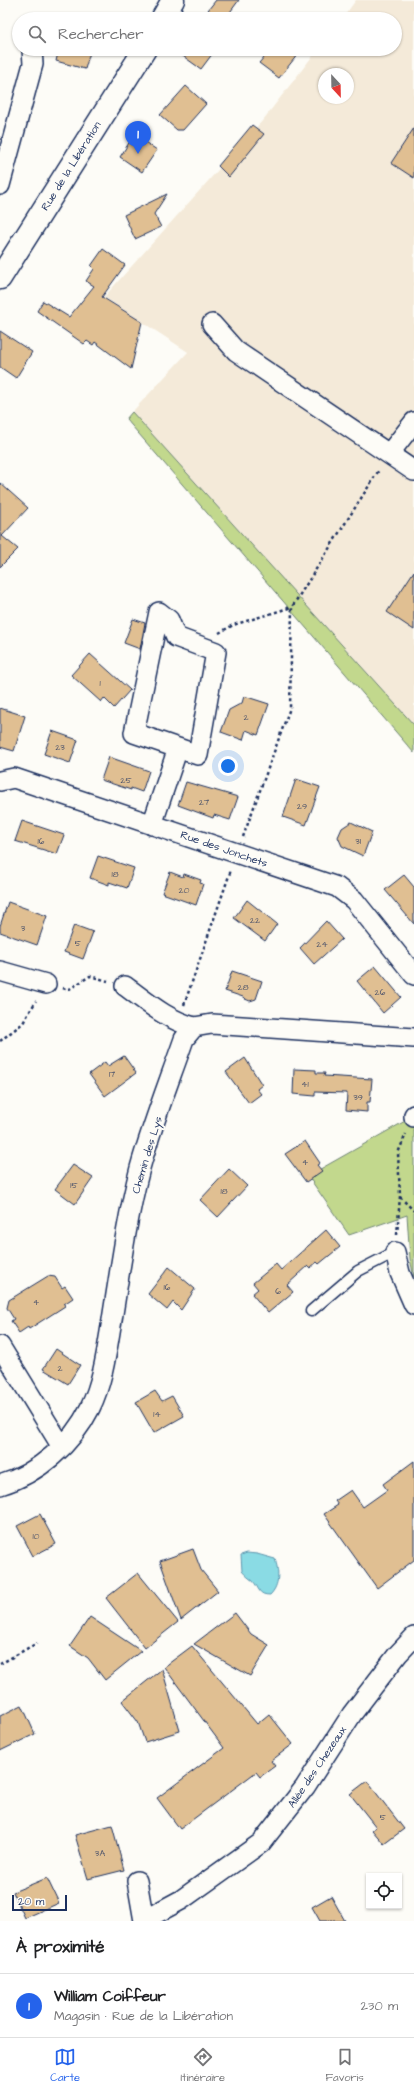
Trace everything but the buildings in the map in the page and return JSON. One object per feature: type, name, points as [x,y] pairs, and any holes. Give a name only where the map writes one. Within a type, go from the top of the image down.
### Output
[{"type":"street","points":[[166,12],[173,0]]},
{"type":"street","points":[[0,185],[32,64],[32,56]]},
{"type":"street","name":"Rue de la Libération","points":[[0,278],[6,258],[141,56]]},
{"type":"street","points":[[212,324],[236,350],[414,471]]},
{"type":"street","points":[[389,454],[414,422]]},
{"type":"street","points":[[159,612],[169,620],[176,638],[216,652],[198,755],[178,748],[134,733],[159,612]]},
{"type":"street","points":[[152,825],[178,748]]},
{"type":"street","name":"Rue des Jonchets","points":[[0,781],[14,778],[337,887],[354,900],[414,975]]},
{"type":"street","points":[[0,971],[46,984]]},
{"type":"street","points":[[125,986],[154,1008],[186,1025],[212,1024],[414,1038]]},
{"type":"street","name":"Chemin des Lys","points":[[0,1485],[10,1482],[44,1463],[62,1447],[89,1409],[96,1391],[108,1344],[128,1222],[140,1168],[184,1039],[186,1025]]},
{"type":"street","points":[[395,1252],[400,1273],[414,1306]]},
{"type":"street","points":[[0,1346],[62,1447]]},
{"type":"street","name":"Allée des Chezeaux","points":[[144,1921],[182,1900],[261,1842],[305,1787],[352,1714],[398,1654],[414,1637]]},
{"type":"street","points":[[137,1881],[144,1921]]},
{"type":"lane","points":[[311,1311],[358,1271],[395,1252]]},
{"type":"path","points":[[186,1025],[237,853],[290,708],[292,607],[389,454]]},
{"type":"path","points":[[213,636],[233,625],[292,607]]},
{"type":"path","points":[[395,1252],[400,1196],[398,1153],[414,1116]]},
{"type":"path","points":[[400,1196],[414,1211]]},
{"type":"path","points":[[0,1664],[37,1643]]},
{"type":"shaded area","points":[[356,0],[414,0],[414,725],[132,412],[188,352],[104,297],[263,120],[313,56],[402,56],[402,12],[347,12]]},
{"type":"green space","points":[[132,412],[414,725],[414,753],[126,419]]},
{"type":"green space","points":[[414,1116],[414,1277],[410,1259],[407,1215],[349,1235],[308,1176]]},
{"type":"water","points":[[247,1553],[275,1559],[278,1578],[276,1587],[270,1595],[261,1593],[253,1581],[242,1571],[241,1555]]},
{"type":"place","name":"William Coiffeur","points":[[138,154]]}]
